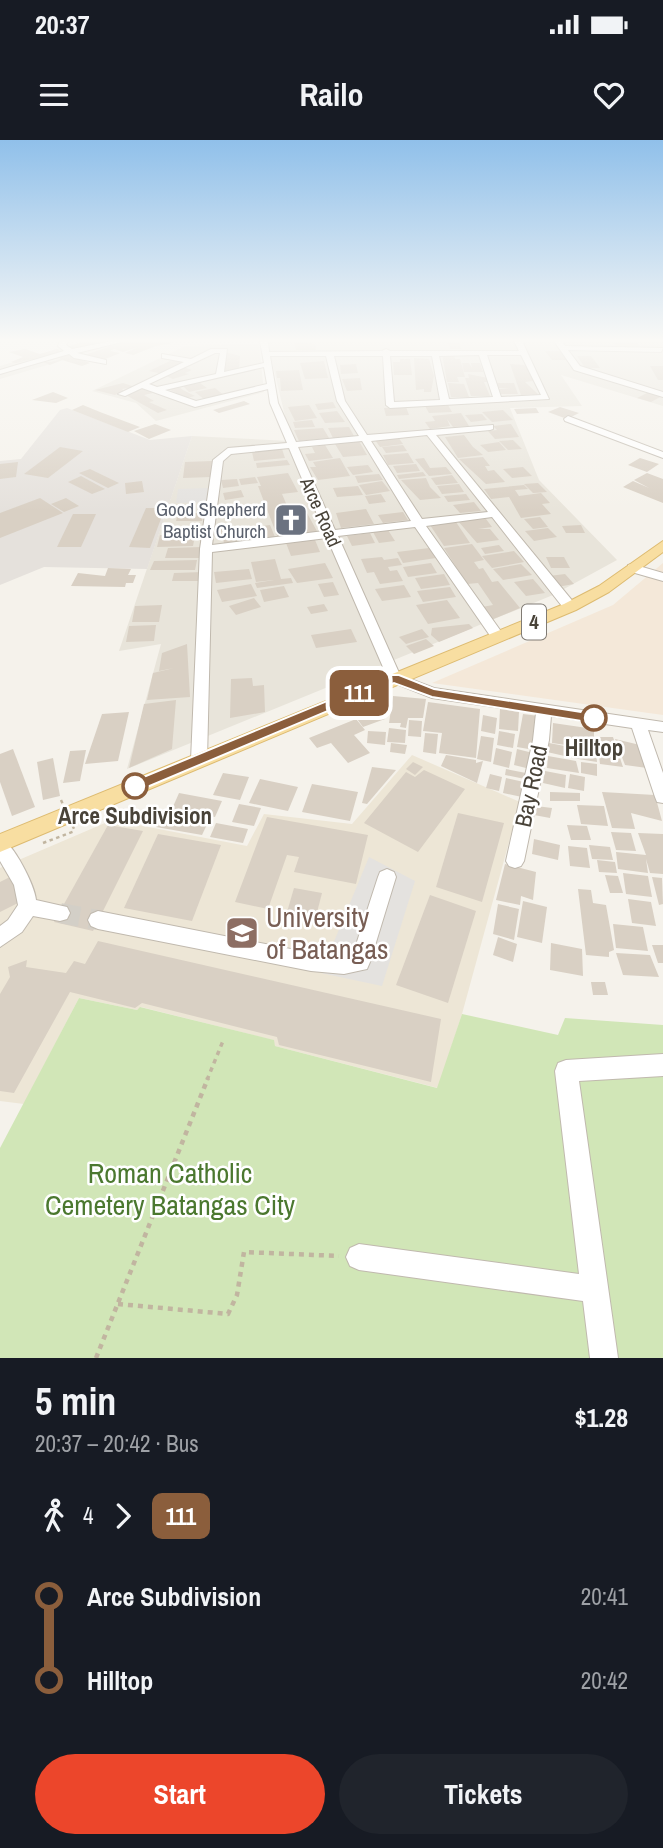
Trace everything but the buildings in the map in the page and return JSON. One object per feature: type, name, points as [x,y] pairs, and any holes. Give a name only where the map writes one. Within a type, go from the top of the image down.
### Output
[{"type":"main road","name":"4","points":[[0,844],[570,607],[604,589],[663,545]]},
{"type":"street","points":[[177,398],[195,404],[221,398]]},
{"type":"street","name":"Arce Road","points":[[274,398],[290,445],[394,678]]},
{"type":"street","points":[[340,398],[419,524],[498,637]]},
{"type":"street","points":[[389,398],[390,405],[533,401],[533,398]]},
{"type":"street","points":[[444,398],[445,403]]},
{"type":"street","points":[[496,398],[497,402]]},
{"type":"street","points":[[568,419],[663,455]]},
{"type":"street","points":[[199,760],[206,549],[218,460],[221,455],[228,451],[490,427]]},
{"type":"street","points":[[430,433],[570,607]]},
{"type":"street","points":[[206,549],[494,514]]},
{"type":"street","points":[[632,568],[663,577]]},
{"type":"street","points":[[394,678],[432,693],[663,727]]},
{"type":"street","name":"Bay Road","points":[[515,861],[541,740],[544,711]]},
{"type":"street","points":[[639,724],[663,797]]},
{"type":"street","points":[[0,844],[30,896],[29,907],[21,923],[0,938]]},
{"type":"street","points":[[99,920],[311,962],[344,965],[360,962],[387,877]]},
{"type":"street","points":[[29,907],[60,913]]},
{"type":"street","points":[[604,1358],[566,1071],[663,1065]]},
{"type":"street","points":[[359,1257],[594,1289]]},
{"type":"path","points":[[43,844],[75,831],[61,800]]},
{"type":"path","points":[[96,1358],[223,1041]]},
{"type":"path","points":[[118,1304],[228,1314],[237,1295],[244,1252],[359,1257]]},
{"type":"shaded area","points":[[117,398],[242,398],[156,421],[136,403]]},
{"type":"shaded area","name":"Arce Subdivision","points":[[281,398],[576,398],[582,406],[510,408],[539,480],[617,560],[553,595],[127,769],[161,644],[119,651],[192,436],[291,441]]},
{"type":"shaded area","name":"Arce Subdivision","points":[[636,398],[663,398],[663,406]]},
{"type":"shaded area","points":[[67,408],[150,440],[192,436],[147,569],[44,567],[0,585],[0,461],[21,459],[60,410]]},
{"type":"shaded area","points":[[211,488],[210,502],[176,503],[178,489]]},
{"type":"shaded area","points":[[663,563],[663,715],[432,683],[613,605]]},
{"type":"shaded area","name":"University of Batangas","points":[[412,755],[520,802],[462,1014],[438,1088],[275,1046],[273,1040],[141,1007],[137,1010],[79,998],[24,1104],[0,1101],[0,868],[112,820],[247,846],[264,814],[352,824]]},
{"type":"shaded area","points":[[369,857],[415,881],[382,986],[321,973]]},
{"type":"green space","name":"Roman Catholic Cemetery Batangas City","points":[[79,998],[137,1010],[140,1007],[274,1040],[275,1046],[437,1088],[462,1014],[558,1035],[565,1018],[663,1025],[663,1358],[0,1358],[0,1148]]},
{"type":"tunnel","points":[[60,913],[98,920]]},
{"type":"bus line","name":"111","points":[[135,786],[394,678],[411,687],[432,693],[594,718]]},
{"type":"place","name":"Good Shepherd Baptist Church","points":[[291,520]]},
{"type":"place","name":"Hilltop","points":[[594,718]]},
{"type":"place","name":"Arce Subdivision","points":[[135,786]]},
{"type":"place","name":"University of Batangas","points":[[242,933]]}]
